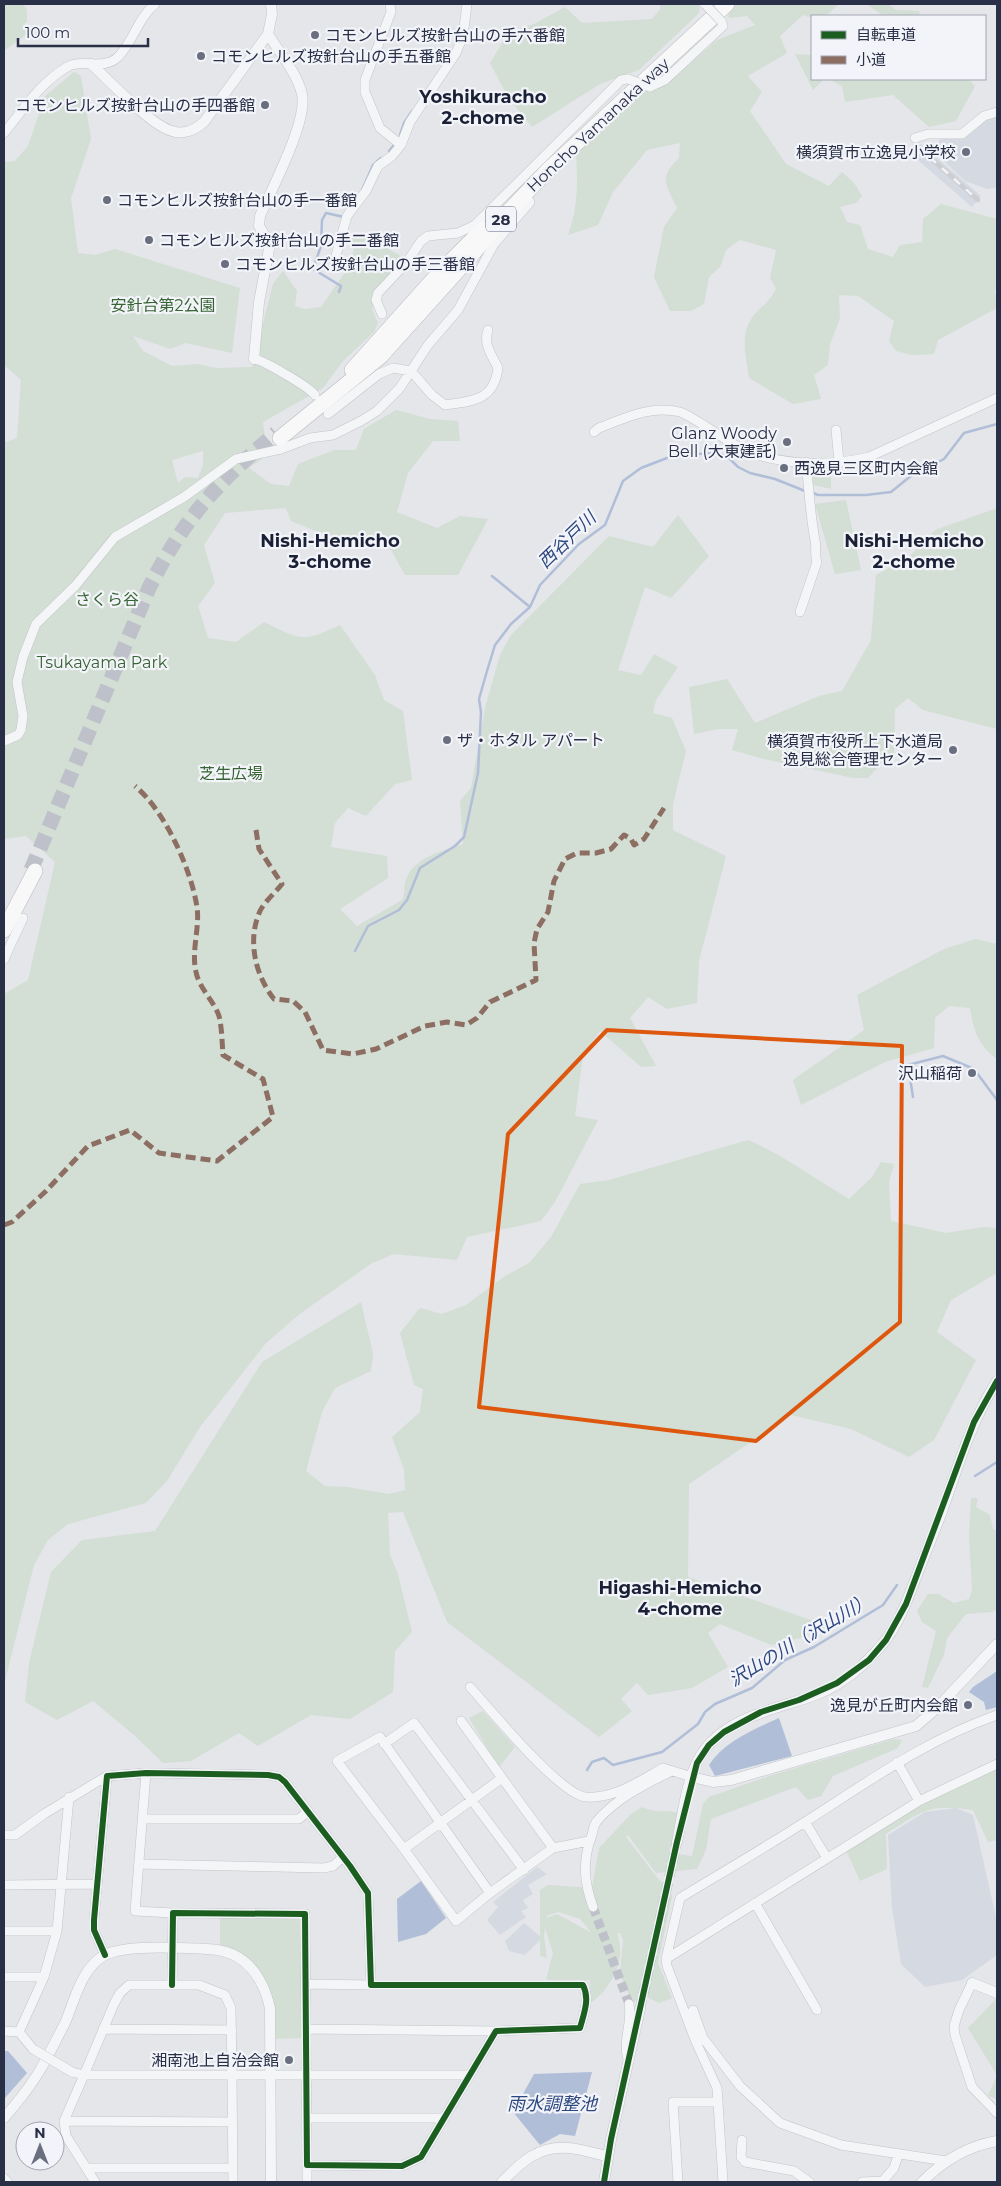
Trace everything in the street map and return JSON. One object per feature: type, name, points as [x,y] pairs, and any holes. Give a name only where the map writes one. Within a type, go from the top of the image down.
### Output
[{"type":"highway","name":"Honcho Yamanaka way","points":[[720,4],[546,166],[456,255],[341,382],[278,436],[381,356],[471,256],[505,215],[549,169],[727,4]]},
{"type":"highway","points":[[4,921],[33,871],[4,930]]},
{"type":"street","points":[[4,133],[43,87],[66,67],[73,64],[103,64],[118,56],[154,4]]},
{"type":"street","points":[[91,64],[159,125],[171,131],[182,132],[196,128],[204,122],[268,34],[272,14],[271,4]]},
{"type":"street","points":[[390,4],[391,12],[365,80],[365,92],[380,128],[401,145]]},
{"type":"street","points":[[335,260],[347,216],[366,191],[378,166],[392,156],[401,145],[410,122],[457,50],[463,36],[467,4]]},
{"type":"street","points":[[382,314],[376,300],[378,293],[407,262],[421,241],[428,236],[458,233],[474,225],[621,80],[628,79],[650,87],[665,80],[723,26],[721,21],[705,4]]},
{"type":"street","points":[[268,34],[295,77],[301,92],[302,106],[298,125],[260,216],[259,226],[270,244],[259,302],[254,359],[268,363],[280,373],[307,387],[315,396]]},
{"type":"street","points":[[915,138],[928,134],[962,134],[984,116],[997,112]]},
{"type":"street","points":[[4,742],[18,735],[21,730],[23,716],[17,682],[23,658],[36,624],[76,585],[115,536],[184,497],[236,459],[282,449],[310,438],[333,434],[362,421],[376,411],[398,389],[428,345],[458,310],[494,244],[530,202]]},
{"type":"street","points":[[328,414],[378,374],[393,368],[411,371],[432,395],[445,405],[474,401],[493,387],[498,368],[487,348],[486,337],[488,330]]},
{"type":"street","points":[[594,432],[599,428],[637,413],[656,410],[681,412],[745,450],[766,457],[806,462],[839,462],[869,457],[997,398]]},
{"type":"street","points":[[836,430],[839,462]]},
{"type":"street","points":[[800,612],[817,562],[814,553],[816,543],[806,462]]},
{"type":"street","points":[[4,959],[23,918]]},
{"type":"street","points":[[677,1842],[692,1777],[702,1754],[709,1745],[724,1732],[761,1712],[830,1688],[853,1674],[869,1660],[886,1640],[906,1604],[974,1422],[997,1381]]},
{"type":"street","points":[[470,1687],[529,1754],[556,1779],[584,1797],[600,1796],[624,1789],[663,1768],[712,1782],[731,1780],[916,1726],[937,1708],[997,1644]]},
{"type":"street","points":[[723,2182],[717,2088],[689,2025],[666,1959],[680,1898],[806,1822],[896,1762],[935,1741],[997,1716]]},
{"type":"street","points":[[461,1721],[553,1848]]},
{"type":"street","points":[[384,1744],[414,1723],[524,1870]]},
{"type":"street","points":[[490,1893],[380,1737],[337,1761],[456,1921],[490,1893],[553,1848],[589,1841]]},
{"type":"street","points":[[896,1762],[919,1801]]},
{"type":"street","points":[[666,1959],[919,1801],[997,1764]]},
{"type":"street","points":[[593,1907],[586,1888],[584,1868],[589,1841],[597,1822],[618,1803],[647,1783],[672,1771]]},
{"type":"street","points":[[146,1773],[135,1911],[305,1914],[307,2182]]},
{"type":"street","points":[[4,1835],[15,1835],[69,1798],[107,1776],[146,1773],[268,1775],[286,1782],[368,1893],[371,1985]]},
{"type":"street","points":[[105,1955],[94,1930],[107,1776]]},
{"type":"street","points":[[404,1849],[440,1821],[502,1778]]},
{"type":"street","points":[[19,2032],[44,1977],[57,1931],[69,1798]]},
{"type":"street","points":[[143,1819],[299,1819],[308,1811]]},
{"type":"street","points":[[806,1822],[827,1858]]},
{"type":"street","points":[[139,1864],[324,1868],[333,1866],[343,1857]]},
{"type":"street","points":[[4,1885],[97,1884]]},
{"type":"street","points":[[755,1904],[817,2010]]},
{"type":"street","points":[[172,1985],[173,1913]]},
{"type":"street","points":[[4,1931],[57,1931]]},
{"type":"street","points":[[4,2118],[40,2070],[65,2022],[80,1985],[93,1965],[105,1955],[118,1951],[172,1947],[214,1949],[229,1952],[255,1971],[266,1988],[270,2008],[271,2182]]},
{"type":"street","points":[[4,1977],[44,1977]]},
{"type":"street","points":[[997,1993],[972,1983],[959,2010],[954,2026],[955,2036],[972,2087],[997,2113]]},
{"type":"street","points":[[306,1984],[583,1985],[586,1991],[587,2005],[580,2028],[496,2031],[306,2029]]},
{"type":"street","points":[[64,2121],[103,2028],[120,1993],[129,1985],[200,1985],[225,1995],[231,2008],[232,2182]]},
{"type":"street","points":[[629,2004],[631,2014],[625,2052],[629,2061]]},
{"type":"street","points":[[604,2182],[640,2009]]},
{"type":"street","points":[[693,2010],[702,2038],[740,2086],[780,2123],[841,2145],[946,2161]]},
{"type":"street","points":[[103,2028],[232,2030]]},
{"type":"street","points":[[4,2031],[19,2032],[33,2048],[72,2072],[84,2075],[469,2075]]},
{"type":"street","points":[[307,2165],[402,2166],[414,2162],[421,2157],[496,2031]]},
{"type":"street","points":[[678,2182],[673,2102],[718,2102]]},
{"type":"street","points":[[306,2118],[444,2118]]},
{"type":"street","points":[[65,2121],[232,2122]]},
{"type":"street","points":[[65,2128],[66,2136],[95,2182]]},
{"type":"street","points":[[742,2140],[741,2157],[745,2162],[794,2171],[809,2182]]},
{"type":"street","points":[[922,2182],[946,2161],[976,2146],[997,2141]]},
{"type":"street","points":[[502,2182],[522,2161],[537,2152],[550,2148],[569,2148],[608,2156]]},
{"type":"street","points":[[862,2182],[882,2181],[894,2168],[898,2155]]},
{"type":"street","points":[[86,2168],[232,2168]]},
{"type":"street","points":[[4,2179],[7,2182]]},
{"type":"highlighted area","points":[[607,1030],[902,1046],[900,1322],[756,1441],[479,1407],[508,1134]]},
{"type":"shaded area","name":"横須賀市立逸見小学校","points":[[997,113],[997,188],[987,189],[965,181],[931,149],[932,145],[937,145],[942,136],[960,137],[974,125]]},
{"type":"shaded area","points":[[921,144],[981,196],[972,207],[912,155]]},
{"type":"shaded area","points":[[956,1808],[973,1815],[997,1922],[997,1955],[962,1980],[925,1987],[901,1964],[892,1909],[888,1835],[925,1812]]},
{"type":"shaded area","points":[[537,1867],[547,1874],[528,1885],[533,1894],[523,1900],[528,1908],[521,1911],[526,1917],[500,1935],[487,1920],[498,1907],[493,1902]]},
{"type":"shaded area","points":[[524,1923],[542,1938],[525,1955],[509,1951],[505,1941]]},
{"type":"green space","points":[[4,4],[23,4],[27,10],[27,34],[4,51]]},
{"type":"green space","points":[[659,4],[700,4],[699,13],[639,70],[600,84],[532,127],[508,97],[490,63],[509,32],[534,24],[565,7],[582,23],[652,19],[661,8]]},
{"type":"green space","points":[[737,4],[839,4],[827,15],[811,15],[811,18],[803,15],[780,36],[787,53],[748,76],[762,92],[750,111],[786,164],[829,186],[842,172],[854,183],[862,196],[856,203],[840,207],[847,222],[860,225],[868,249],[893,257],[900,245],[922,242],[923,219],[941,204],[997,219],[997,289],[995,290],[997,308],[938,340],[934,354],[913,355],[896,351],[889,341],[894,321],[858,296],[839,295],[840,318],[830,344],[828,365],[814,375],[821,399],[793,404],[749,378],[746,357],[745,335],[750,321],[776,288],[770,278],[776,250],[740,240],[726,250],[720,267],[709,277],[704,304],[691,311],[670,311],[654,277],[664,227],[677,208],[667,187],[666,176],[672,165],[679,158],[680,143],[647,150],[613,192],[598,225],[568,235],[574,215],[576,195],[576,154],[637,93],[666,85],[717,40],[755,25],[747,16],[729,18],[728,11]]},
{"type":"green space","points":[[866,4],[888,4],[896,10],[920,11],[918,15],[882,15]]},
{"type":"green space","points":[[795,54],[811,55],[811,80],[823,80],[813,90]]},
{"type":"green space","points":[[74,72],[81,76],[91,139],[71,198],[78,253],[95,255],[115,249],[240,288],[232,353],[186,343],[170,349],[133,336],[143,351],[172,366],[197,364],[217,368],[252,367],[273,284],[283,271],[297,291],[295,306],[305,309],[321,307],[350,265],[354,249],[349,238],[366,236],[401,256],[372,309],[378,323],[374,332],[343,361],[323,388],[263,422],[265,438],[277,448],[249,468],[271,484],[289,486],[298,464],[334,450],[356,450],[364,429],[396,410],[430,419],[458,421],[460,441],[433,441],[408,473],[397,512],[437,528],[460,516],[488,519],[458,575],[405,575],[391,550],[316,531],[291,521],[286,508],[225,513],[204,545],[215,583],[198,606],[208,638],[236,642],[264,622],[286,633],[302,637],[317,635],[340,625],[375,675],[384,700],[403,711],[412,780],[395,784],[366,816],[348,808],[335,823],[331,847],[387,856],[388,878],[340,909],[357,926],[402,900],[406,880],[411,870],[417,864],[447,849],[463,844],[460,801],[471,788],[485,708],[500,655],[511,635],[609,536],[653,547],[678,515],[709,556],[671,598],[645,587],[618,670],[641,675],[654,654],[678,667],[656,700],[653,713],[672,718],[686,751],[673,804],[673,830],[726,856],[699,961],[697,1003],[667,1009],[648,997],[630,1018],[656,1066],[641,1067],[600,1031],[583,1056],[575,1116],[598,1120],[555,1202],[541,1221],[467,1237],[457,1260],[394,1254],[372,1263],[301,1313],[266,1343],[200,1427],[167,1481],[146,1503],[68,1524],[48,1540],[34,1565],[4,1685],[4,994],[28,980],[55,862],[26,836],[4,839],[4,443],[17,438],[21,380],[4,365],[4,162],[15,161],[28,146],[45,96]],"holes":[[[203,451],[203,465],[198,478],[185,477],[178,483],[172,460]]]},
{"type":"green space","points":[[830,80],[969,80],[975,86],[956,121],[929,127],[893,95],[845,102],[842,86]]},
{"type":"green space","points":[[809,464],[831,464],[831,489],[810,484]]},
{"type":"green space","points":[[846,500],[861,570],[835,574],[815,504]]},
{"type":"green space","points":[[997,508],[997,729],[923,710],[908,698],[895,709],[894,756],[882,763],[868,778],[853,778],[764,759],[732,750],[738,729],[718,729],[694,734],[689,687],[727,679],[755,723],[819,696],[842,691],[871,640],[876,575],[909,557],[935,530]]},
{"type":"green space","points":[[976,939],[997,944],[997,1059],[981,1043],[973,1023],[970,1008],[949,1006],[935,1018],[934,1048],[885,1062],[801,1105],[793,1080],[864,1030],[857,995],[944,949]]},
{"type":"green space","points":[[748,1140],[786,1160],[849,1199],[872,1177],[881,1162],[894,1164],[889,1182],[891,1221],[946,1233],[983,1227],[997,1228],[997,1273],[951,1300],[937,1332],[976,1360],[934,1440],[909,1457],[851,1429],[791,1415],[689,1484],[688,1577],[828,1626],[800,1638],[771,1645],[720,1624],[708,1633],[728,1667],[692,1688],[648,1695],[637,1683],[621,1699],[632,1711],[599,1737],[447,1622],[403,1512],[388,1513],[390,1555],[398,1574],[412,1632],[395,1651],[393,1692],[350,1719],[311,1715],[258,1746],[239,1733],[191,1761],[163,1763],[134,1735],[93,1701],[57,1720],[25,1702],[29,1663],[51,1572],[82,1540],[155,1531],[262,1362],[361,1302],[373,1354],[371,1371],[335,1388],[322,1412],[306,1471],[325,1486],[347,1487],[389,1494],[405,1490],[404,1469],[392,1437],[420,1412],[423,1389],[414,1385],[400,1333],[420,1308],[442,1314],[466,1305],[505,1276],[529,1263],[551,1237],[580,1184],[609,1180]]},
{"type":"green space","points":[[971,1498],[978,1498],[976,1507],[990,1515],[993,1529],[997,1531],[997,1609],[992,1612],[966,1614],[947,1638],[944,1655],[928,1688],[922,1687],[936,1631],[922,1622],[917,1611],[928,1594],[938,1594],[954,1603],[969,1599],[972,1591],[969,1535]]},
{"type":"green space","points":[[483,1711],[515,1747],[499,1767],[469,1718]]},
{"type":"green space","points":[[894,1739],[902,1740],[898,1748],[833,1776],[821,1796],[808,1800],[796,1787],[711,1819],[706,1850],[697,1869],[656,1873],[628,1835],[626,1837],[659,1880],[670,1888],[672,1896],[658,1963],[672,1998],[659,2003],[647,1997],[632,2002],[620,1974],[623,1940],[620,1933],[617,1933],[620,1953],[616,1972],[599,1997],[591,2003],[590,1980],[546,1980],[553,1953],[545,1928],[547,1958],[540,1956],[540,1890],[548,1885],[592,1888],[599,1848],[631,1814],[642,1807],[679,1813],[669,1853],[692,1856],[703,1804],[709,1797],[772,1775]],"holes":[[[559,1912],[580,1919],[592,1933],[557,1914],[547,1918],[548,1915]]]},
{"type":"green space","points":[[997,1769],[997,1840],[988,1842],[973,1810],[945,1808],[927,1811],[909,1819],[886,1834],[887,1869],[860,1881],[846,1850],[910,1810]]},
{"type":"green space","points":[[220,1913],[305,1914],[306,2038],[271,2039],[270,2008],[255,1971],[220,1950]]},
{"type":"green space","points":[[997,1998],[997,2075],[968,2028]]},
{"type":"green space","points":[[997,2075],[997,2099],[988,2096]]},
{"type":"water","points":[[997,1671],[997,1707],[986,1710],[984,1702],[969,1692],[973,1687]]},
{"type":"water","points":[[779,1718],[792,1756],[715,1776],[709,1765],[723,1749],[740,1737]]},
{"type":"water","points":[[421,1881],[446,1918],[426,1934],[398,1942],[397,1899]]},
{"type":"water","points":[[4,2051],[8,2051],[27,2073],[4,2099]]},
{"type":"water","name":"雨水調整池","points":[[592,2072],[575,2136],[560,2134],[540,2145],[513,2112],[534,2074]]},
{"type":"waterway","points":[[400,135],[404,123],[412,111]]},
{"type":"waterway","points":[[389,151],[394,145]]},
{"type":"waterway","points":[[362,190],[373,165],[381,158]]},
{"type":"waterway","points":[[339,292],[341,286],[313,269],[321,246],[322,220],[326,213],[344,217]]},
{"type":"waterway","name":"西谷戸川","points":[[811,492],[818,495],[866,495],[891,492],[912,475],[944,459],[964,433],[997,424]]},
{"type":"waterway","name":"西谷戸川","points":[[696,454],[717,453],[728,457],[738,467],[750,473],[775,479],[805,491]]},
{"type":"waterway","name":"西谷戸川","points":[[492,576],[530,607],[540,585],[579,544],[605,525],[623,481],[641,468],[667,458],[686,454]]},
{"type":"waterway","points":[[355,951],[368,926],[399,910],[407,900],[420,868],[455,846],[464,837],[478,773],[481,712],[479,699],[487,671],[495,645],[511,624],[530,607]]},
{"type":"waterway","name":"沢山の川（沢山川）","points":[[913,1097],[908,1065],[943,1056],[974,1069],[997,1100]]},
{"type":"waterway","name":"沢山の川（沢山川）","points":[[975,1476],[997,1462]]},
{"type":"waterway","name":"沢山の川（沢山川）","points":[[587,1770],[592,1762],[604,1758],[613,1765],[662,1752],[698,1724],[705,1712],[715,1704],[752,1688],[785,1660],[814,1647],[883,1605],[897,1585]]},
{"type":"tunnel","points":[[31,870],[149,588],[162,563],[175,541],[203,503],[236,468],[276,433]]},
{"type":"tunnel","points":[[640,2009],[677,1842]]},
{"type":"tunnel","points":[[593,1907],[629,2004]]},
{"type":"railway","points":[[918,147],[978,200]]},
{"type":"marked path","points":[[4,1225],[12,1222],[45,1192],[88,1146],[130,1130],[159,1153],[217,1161],[273,1117],[263,1079],[223,1055],[219,1016],[200,984],[196,972],[194,956],[198,915],[189,876],[183,859],[166,825],[146,797],[135,786]]},
{"type":"marked path","points":[[256,830],[259,849],[282,884],[262,907],[256,922],[254,934],[255,957],[262,979],[274,999],[293,1001],[305,1012],[323,1050],[353,1054],[376,1049],[425,1026],[447,1022],[466,1025],[477,1018],[490,1002],[536,980],[534,943],[537,929],[548,912],[554,881],[565,859],[577,853],[596,853],[611,849],[624,835],[631,839],[634,845],[644,839],[664,808]]},
{"type":"cycle path","points":[[604,2182],[611,2139],[677,1842],[697,1763],[709,1745],[724,1732],[761,1712],[799,1700],[837,1683],[869,1660],[886,1640],[906,1604],[974,1422],[997,1381]]},
{"type":"cycle path","points":[[105,1955],[94,1930],[94,1920],[107,1776],[146,1773],[268,1775],[279,1777],[285,1782],[350,1866],[368,1893],[371,1985],[583,1985],[586,2001],[580,2028],[496,2031],[421,2157],[402,2166],[307,2165],[305,1914],[173,1913],[172,1985]]},
{"type":"place","name":"コモンヒルズ按針台山の手六番館","points":[[315,35]]},
{"type":"place","name":"コモンヒルズ按針台山の手五番館","points":[[201,56]]},
{"type":"place","name":"コモンヒルズ按針台山の手四番館","points":[[265,105]]},
{"type":"place","name":"横須賀市立逸見小学校","points":[[966,152]]},
{"type":"place","name":"コモンヒルズ按針台山の手一番館","points":[[107,200]]},
{"type":"place","name":"コモンヒルズ按針台山の手二番館","points":[[149,240]]},
{"type":"place","name":"コモンヒルズ按針台山の手三番館","points":[[225,264]]},
{"type":"place","name":"Glanz Woody Bell (大東建託)","points":[[787,442]]},
{"type":"place","name":"西逸見三区町内会館","points":[[784,468]]},
{"type":"place","name":"ザ・ホタル アパート","points":[[447,740]]},
{"type":"place","name":"横須賀市役所上下水道局 逸見総合管理センター","points":[[953,750]]},
{"type":"place","name":"沢山稲荷","points":[[972,1073]]},
{"type":"place","name":"逸見が丘町内会館","points":[[968,1705]]},
{"type":"place","name":"湘南池上自治会館","points":[[289,2060]]},
{"type":"district","name":"Yoshikuracho 2-chome","points":[[483,107]]},
{"type":"district","name":"Nishi-Hemicho 3-chome","points":[[330,551]]},
{"type":"district","name":"Nishi-Hemicho 2-chome","points":[[914,551]]},
{"type":"district","name":"Higashi-Hemicho 4-chome","points":[[680,1598]]},
{"type":"park label","name":"安針台第2公園","points":[[163,305]]},
{"type":"park label","name":"さくら谷","points":[[107,599]]},
{"type":"park label","name":"Tsukayama Park","points":[[102,662]]},
{"type":"park label","name":"芝生広場","points":[[231,773]]}]
